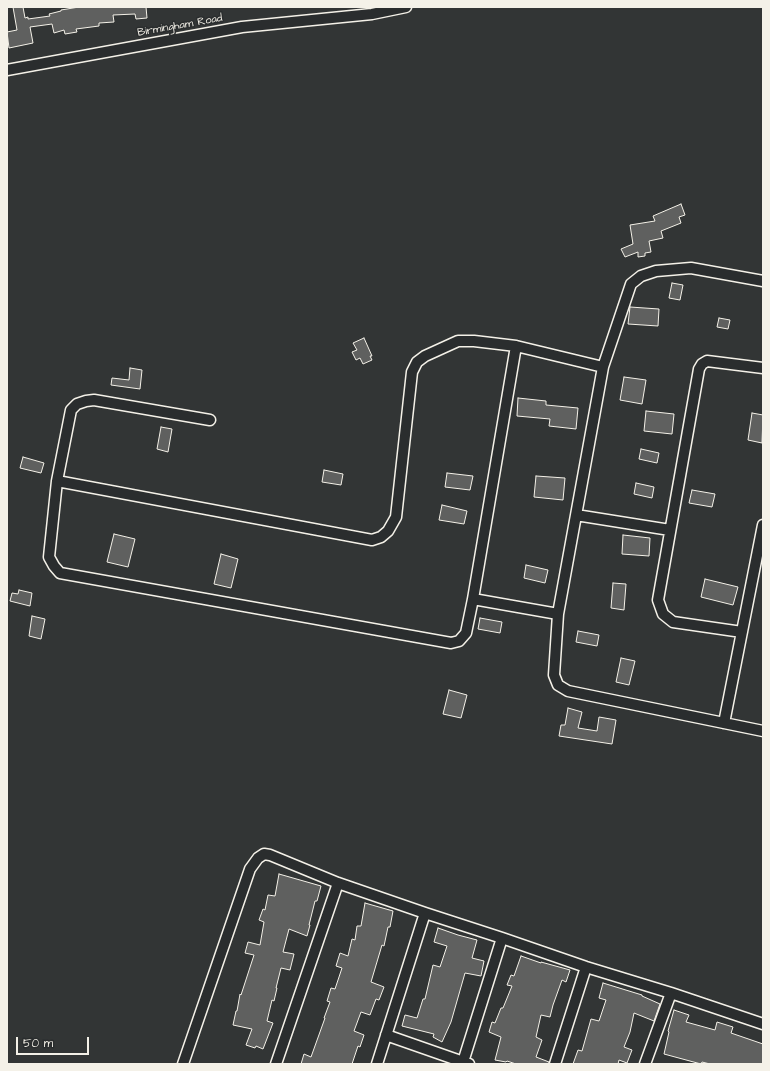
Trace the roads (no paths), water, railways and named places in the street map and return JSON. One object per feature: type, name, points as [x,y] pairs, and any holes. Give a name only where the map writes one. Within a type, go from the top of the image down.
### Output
[{"type":"street","name":"Birmingham Road","points":[[7,70],[242,27],[372,14],[406,7]]},
{"type":"street","points":[[763,281],[691,268],[656,271],[641,276],[631,284],[603,367],[558,614],[554,675],[558,685],[568,691],[763,731]]},
{"type":"street","points":[[57,481],[372,540],[381,537],[388,531],[396,517],[412,372],[416,362],[425,356],[458,341],[474,341],[516,346],[603,367]]},
{"type":"street","points":[[210,420],[94,400],[77,404],[72,410],[57,481],[49,557],[60,573],[451,643],[459,642],[466,633],[473,599],[516,346]]},
{"type":"street","points":[[742,632],[673,622],[663,614],[658,600],[699,369],[702,364],[707,361],[763,368]]},
{"type":"street","points":[[576,515],[670,530]]},
{"type":"street","points":[[724,723],[742,632],[760,553],[763,525]]},
{"type":"street","points":[[473,599],[558,614]]},
{"type":"street","points":[[183,1064],[250,869],[253,863],[264,854],[270,855],[338,884],[502,938],[586,968],[671,993],[763,1024]]},
{"type":"street","points":[[276,1064],[338,884]]},
{"type":"street","points":[[378,1064],[425,913]]},
{"type":"street","points":[[386,1035],[466,1063],[502,938]]},
{"type":"street","points":[[555,1064],[586,968]]},
{"type":"street","points":[[645,1064],[671,993]]}]
